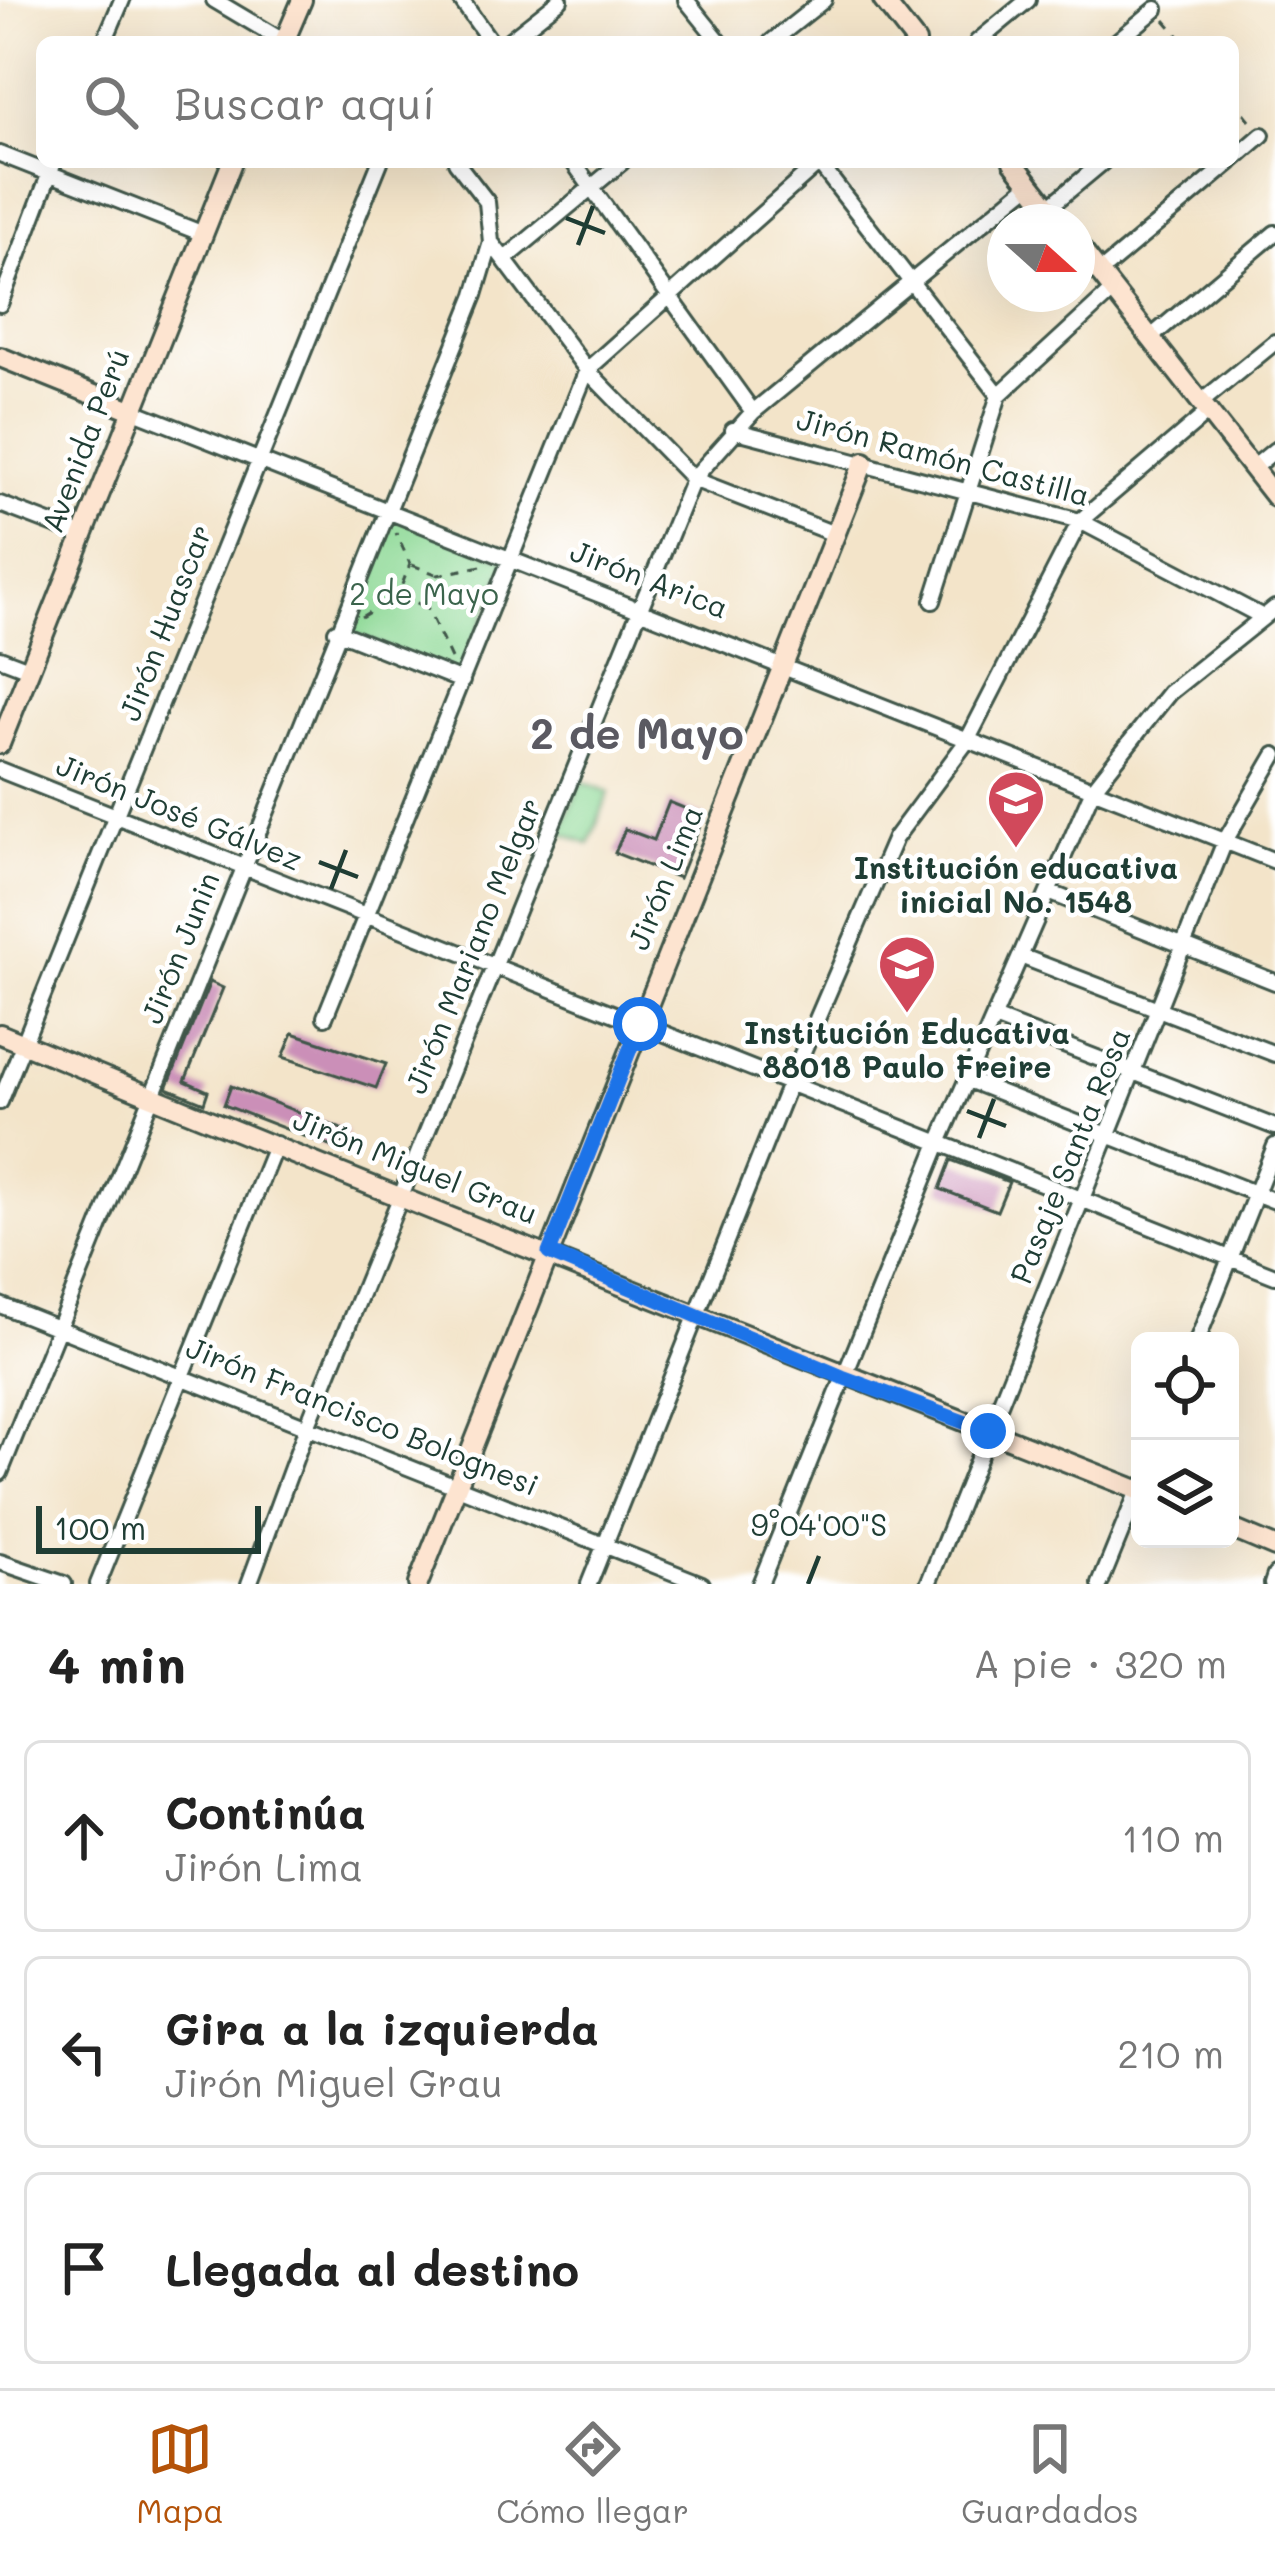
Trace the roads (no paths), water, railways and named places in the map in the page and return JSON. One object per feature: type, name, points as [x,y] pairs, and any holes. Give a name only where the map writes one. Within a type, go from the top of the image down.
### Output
[{"type":"street","points":[[107,36],[122,0]]},
{"type":"street","points":[[214,0],[275,36]]},
{"type":"street","points":[[287,36],[302,0]]},
{"type":"street","points":[[461,0],[487,36]]},
{"type":"street","points":[[515,36],[560,0]]},
{"type":"street","points":[[686,0],[715,36]]},
{"type":"street","points":[[779,36],[824,0]]},
{"type":"street","points":[[884,0],[911,36]]},
{"type":"street","points":[[984,36],[1028,0]]},
{"type":"street","points":[[1123,36],[1156,9]]},
{"type":"street","points":[[1239,155],[1262,135]]},
{"type":"street","points":[[0,154],[36,163]]},
{"type":"street","points":[[0,304],[52,168]]},
{"type":"street","points":[[54,168],[201,233]]},
{"type":"street","name":"Avenida Perú","points":[[0,744],[129,409],[229,168]]},
{"type":"street","name":"Jirón Huascar","points":[[0,1102],[119,819],[378,168]]},
{"type":"street","points":[[461,168],[487,202],[491,242],[587,370],[694,479],[837,535]]},
{"type":"street","points":[[577,168],[752,412]]},
{"type":"street","points":[[505,259],[615,168]]},
{"type":"street","points":[[325,1017],[587,370],[812,168]]},
{"type":"street","points":[[824,168],[1000,395]]},
{"type":"street","points":[[1018,168],[1047,204]]},
{"type":"street","points":[[1064,204],[1097,168]]},
{"type":"street","points":[[1099,273],[1224,168]]},
{"type":"street","name":"Jirón Mariano Melgar","points":[[249,1584],[308,1424],[694,479],[752,412],[1030,184]]},
{"type":"street","points":[[1150,338],[1275,233]]},
{"type":"street","name":"Jirón Junin","points":[[0,1473],[475,295],[491,242]]},
{"type":"street","points":[[1095,268],[1275,497]]},
{"type":"street","points":[[932,601],[1000,395],[1112,291]]},
{"type":"street","points":[[589,1584],[789,1084],[896,838],[968,740],[1081,521],[1275,342]]},
{"type":"street","name":"Jirón Arica","points":[[0,358],[1275,861]]},
{"type":"street","name":"Jirón Ramón Castilla","points":[[733,430],[1081,521],[1269,612]]},
{"type":"street","points":[[1253,468],[1275,450]]},
{"type":"street","name":"Jirón Lima","points":[[418,1584],[864,462]]},
{"type":"street","points":[[0,504],[81,535]]},
{"type":"street","points":[[760,1584],[939,1143],[1093,789],[1169,693],[1269,612]]},
{"type":"street","points":[[336,631],[462,680]]},
{"type":"street","points":[[0,658],[29,669]]},
{"type":"street","name":"Pasaje Santa Rosa","points":[[928,1584],[1225,841],[1275,754]]},
{"type":"street","name":"Jirón José Gálvez","points":[[0,770],[1275,1276]]},
{"type":"street","points":[[1051,893],[1275,982]]},
{"type":"street","points":[[1023,957],[1275,1054]]},
{"type":"street","points":[[994,1018],[1275,1126]]},
{"type":"street","name":"Jirón Miguel Grau","points":[[0,1034],[698,1313],[842,1377],[1131,1486]]},
{"type":"street","points":[[968,1080],[1275,1201]]},
{"type":"street","points":[[98,1584],[276,1144]]},
{"type":"street","points":[[1200,1332],[1275,1146]]},
{"type":"street","name":"Jirón Francisco Bolognesi","points":[[0,1305],[702,1584]]},
{"type":"street","points":[[1100,1584],[1131,1508]]},
{"type":"street","points":[[1239,1532],[1275,1547]]},
{"type":"street","points":[[0,1562],[64,1584]]},
{"type":"street","points":[[1272,1584],[1275,1576]]},
{"type":"place","name":"Institución educativa inicial No. 1548","points":[[1016,850]]},
{"type":"place","name":"Institución Educativa 88018 Paulo Freire","points":[[907,1015]]},
{"type":"district","name":"2 de Mayo","points":[[637,734]]}]
